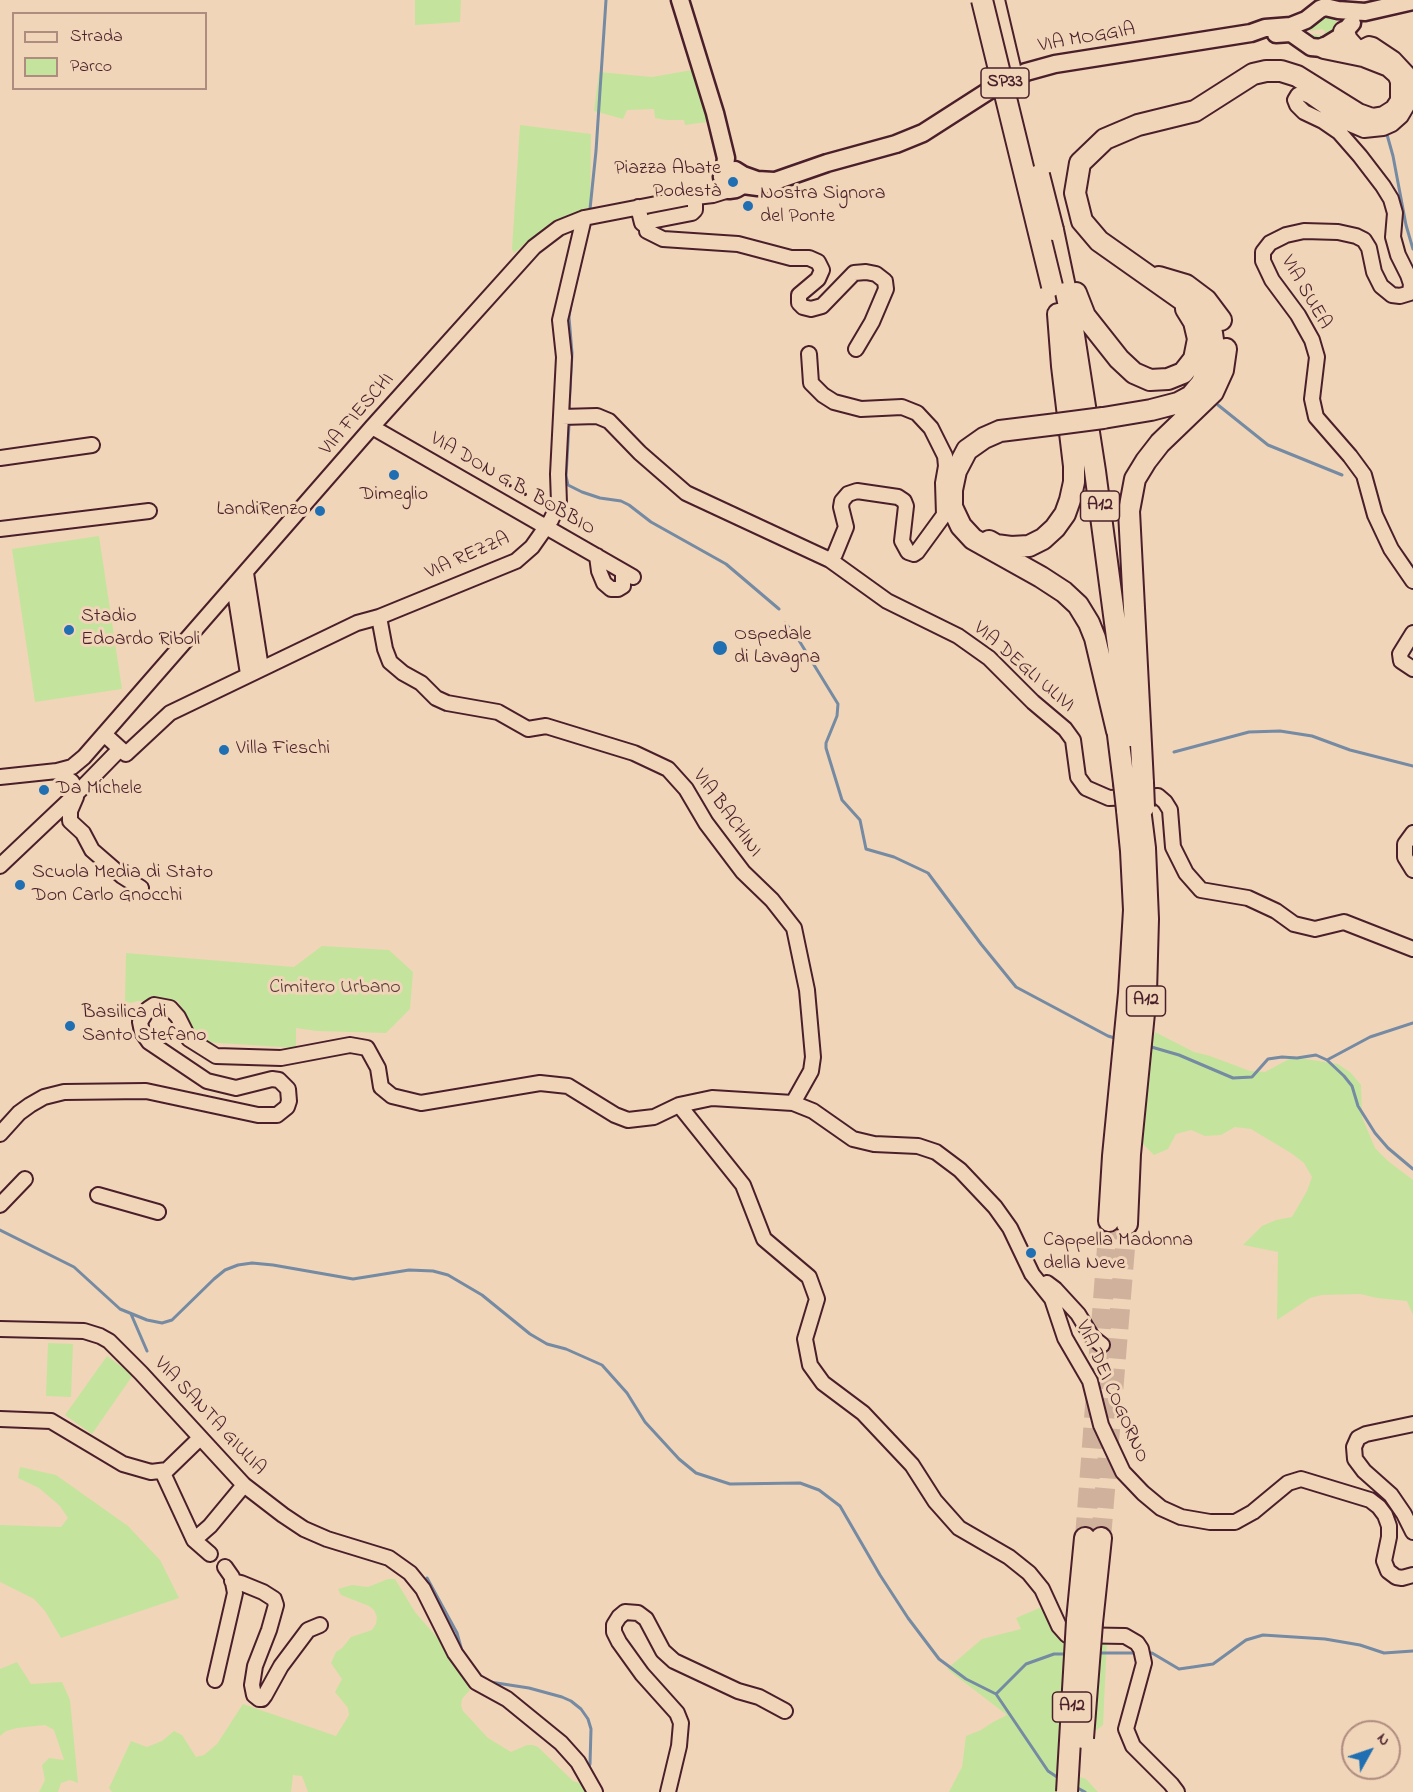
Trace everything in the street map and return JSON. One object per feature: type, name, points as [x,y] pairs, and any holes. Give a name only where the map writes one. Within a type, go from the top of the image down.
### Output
[{"type":"highway","name":"A12","points":[[982,0],[1058,314],[1077,428],[1118,733],[1134,783]]},
{"type":"highway","name":"A12","points":[[994,0],[1054,234],[1071,316],[1094,460],[1138,812],[1138,849],[1148,919],[1146,993],[1122,1155],[1118,1222]]},
{"type":"highway","points":[[1344,31],[1347,40],[1362,54]]},
{"type":"highway","points":[[1118,733],[1095,638],[1078,605],[1064,592],[1041,577],[973,539],[961,526],[952,507],[952,490],[956,471],[967,450],[984,438],[1000,431],[1151,410],[1178,404],[1191,396],[1201,384],[1210,365],[1214,347],[1212,333],[1201,313],[1099,241],[1082,221],[1075,193],[1080,163],[1105,139],[1138,125],[1195,111],[1253,74],[1266,71],[1281,71],[1297,76],[1358,114],[1372,119],[1384,117],[1395,110],[1401,101],[1401,81],[1398,74],[1389,66],[1362,54],[1324,48]]},
{"type":"highway","points":[[1054,234],[1085,316],[1119,359],[1134,373],[1150,380],[1168,380],[1183,373],[1194,359],[1198,339],[1194,322],[1182,301]]},
{"type":"highway","points":[[1134,783],[1129,511],[1135,479],[1160,443],[1213,392],[1223,370],[1226,346],[1221,321],[1206,300],[1186,285],[1144,273]]},
{"type":"highway","points":[[952,490],[963,519],[975,534],[996,545],[1029,546],[1043,539],[1065,514],[1074,482],[1074,465],[1058,314]]},
{"type":"highway","name":"A12","points":[[1066,1792],[1093,1538]]},
{"type":"highway","name":"A12","points":[[1079,1792],[1084,1622]]},
{"type":"main road","points":[[680,0],[716,113],[726,158],[734,178]]},
{"type":"main road","name":"VIA MOGGIA","points":[[1251,33],[1265,28],[1295,25],[1323,8],[1365,12],[1413,1]]},
{"type":"main road","points":[[1338,10],[1345,20],[1344,31]]},
{"type":"main road","name":"VIA MOGGIA","points":[[734,178],[758,187],[827,163],[910,139],[990,90],[1026,72],[1054,64],[1251,33],[1291,33],[1313,48],[1324,48],[1365,12]]},
{"type":"main road","points":[[1304,40],[1301,29],[1306,20]]},
{"type":"street","name":"VIA SUEA","points":[[1362,54],[1363,47],[1373,45],[1394,59],[1407,73],[1411,99],[1401,116],[1392,124],[1383,128],[1364,130],[1350,124],[1310,96],[1303,93],[1295,100],[1304,112],[1339,132],[1360,156],[1391,199],[1395,213],[1394,237],[1411,284],[1409,298],[1392,295],[1381,286],[1374,272],[1369,248],[1364,240],[1356,236],[1338,232],[1304,231],[1286,235],[1270,243],[1263,252],[1263,261],[1272,280],[1298,315],[1312,340],[1317,357],[1312,399],[1316,417],[1364,475],[1375,514],[1391,549],[1413,581]]},
{"type":"street","name":"VIA MOGGIA","points":[[694,197],[713,195],[734,178]]},
{"type":"street","name":"VIA FIESCHI","points":[[57,771],[72,767],[84,757],[534,247],[559,228],[584,218],[694,197]]},
{"type":"street","points":[[647,227],[651,221],[692,213],[695,210],[694,197]]},
{"type":"street","points":[[638,207],[642,223],[647,227],[647,231],[663,239],[738,244],[790,258],[809,258],[818,262],[822,270],[818,279],[799,295],[799,303],[811,309],[822,306],[854,273],[876,274],[885,281],[886,289],[872,322],[856,349]]},
{"type":"street","name":"VIA REZZA","points":[[120,749],[126,753],[170,713],[254,671],[357,623],[380,617],[516,561],[532,547],[559,503],[558,474],[564,357],[560,320],[584,218]]},
{"type":"street","points":[[809,354],[811,383],[823,395],[834,402],[861,409],[902,407],[917,413],[931,428],[945,456],[944,515],[917,552],[914,554],[908,552],[902,541],[906,506],[903,501],[898,496],[857,491],[848,494],[842,501],[841,507],[846,527],[835,554],[830,560]]},
{"type":"street","name":"VIA DEGLI ULIVI","points":[[562,417],[597,416],[609,421],[640,453],[686,493],[830,560],[887,601],[958,636],[989,658],[1033,702],[1065,729],[1073,740],[1078,777],[1086,788],[1115,800],[1158,796],[1170,810],[1173,847],[1186,873],[1201,890],[1248,898],[1276,911],[1294,924],[1315,929],[1344,922],[1413,949]]},
{"type":"street","name":"VIA DON G.B. BOBBIO","points":[[372,428],[597,556],[628,575],[623,586],[615,590],[607,587],[599,571],[597,556]]},
{"type":"street","points":[[0,458],[92,445]]},
{"type":"street","points":[[0,529],[149,511]]},
{"type":"street","points":[[246,573],[254,671]]},
{"type":"street","points":[[234,586],[254,671]]},
{"type":"street","name":"VIA BACHINI","points":[[380,617],[385,649],[390,662],[403,673],[421,683],[436,698],[447,703],[498,712],[528,729],[546,726],[634,753],[668,769],[686,789],[706,823],[743,872],[772,900],[794,928],[807,990],[813,1057],[811,1071],[793,1103]]},
{"type":"street","points":[[1413,633],[1400,654],[1401,661],[1413,669]]},
{"type":"street","points":[[0,866],[120,749],[104,734]]},
{"type":"street","points":[[0,777],[57,771],[72,782],[78,792]]},
{"type":"street","points":[[78,792],[70,811],[70,821],[83,833],[92,850],[122,876],[141,888]]},
{"type":"street","points":[[1413,833],[1405,844],[1405,857],[1413,870]]},
{"type":"street","name":"VIA DEI COGORNO","points":[[0,1134],[30,1104],[44,1097],[64,1092],[146,1091],[258,1115],[276,1115],[286,1107],[289,1101],[288,1089],[279,1080],[272,1079],[236,1088],[207,1081],[149,1042],[142,1032],[140,1022],[148,1009],[154,1005],[170,1008],[178,1017],[189,1039],[216,1056],[281,1058],[350,1045],[366,1048],[378,1068],[381,1087],[392,1096],[420,1103],[540,1083],[568,1086],[615,1115],[628,1120],[654,1117],[679,1105],[712,1098],[793,1103],[813,1111],[854,1139],[874,1144],[918,1146],[936,1152],[960,1170],[995,1207],[1010,1228],[1032,1274],[1052,1299],[1065,1338],[1090,1381],[1101,1425],[1123,1472],[1161,1508],[1181,1517],[1210,1522],[1235,1522],[1253,1512],[1288,1483],[1301,1479],[1320,1484],[1370,1500],[1379,1507],[1389,1526],[1384,1562],[1388,1571],[1402,1578],[1413,1575]]},
{"type":"street","points":[[679,1105],[743,1185],[764,1239],[809,1276],[817,1299],[805,1340],[810,1365],[823,1383],[871,1421],[912,1465],[935,1501],[959,1528],[1009,1557],[1029,1573],[1042,1589],[1059,1626],[1067,1635],[1125,1636],[1142,1649],[1144,1663],[1126,1729],[1133,1746],[1172,1784],[1177,1792]]},
{"type":"street","points":[[0,1205],[25,1179]]},
{"type":"street","points":[[98,1195],[158,1212]]},
{"type":"street","points":[[1032,1274],[1055,1289],[1078,1314],[1092,1337],[1102,1345]]},
{"type":"street","name":"VIA SANTA GIULIA","points":[[0,1329],[84,1331],[109,1341],[244,1485],[304,1529],[327,1539],[389,1558],[410,1573],[423,1588],[455,1653],[476,1682],[507,1699],[561,1743],[578,1762],[595,1792]]},
{"type":"street","points":[[0,1419],[51,1421],[123,1464],[151,1472],[167,1470],[200,1438]]},
{"type":"street","points":[[1413,1424],[1366,1434],[1358,1438],[1354,1447],[1355,1459],[1364,1471],[1391,1495],[1413,1532]]},
{"type":"street","points":[[162,1472],[194,1540],[210,1554]]},
{"type":"street","points":[[194,1540],[210,1526],[244,1485]]},
{"type":"street","points":[[215,1680],[235,1593],[225,1568]]},
{"type":"street","points":[[232,1581],[263,1593],[274,1599],[276,1605],[252,1685],[254,1695],[259,1699],[265,1695],[281,1666],[308,1630],[320,1625]]},
{"type":"street","points":[[668,1792],[679,1746],[681,1723],[677,1713],[642,1674],[619,1642],[614,1632],[614,1625],[625,1612],[638,1613],[646,1619],[663,1651],[674,1661],[738,1691],[759,1697],[785,1711]]},
{"type":"green space","points":[[415,0],[461,0],[460,22],[415,25]]},
{"type":"green space","points":[[1326,14],[1336,19],[1337,29],[1330,36],[1317,40],[1312,34],[1324,36],[1325,31],[1322,29],[1310,31],[1311,26]]},
{"type":"green space","points":[[692,70],[707,122],[685,125],[684,120],[655,118],[654,109],[627,110],[623,119],[594,111],[599,72],[652,77]]},
{"type":"green space","points":[[520,125],[591,134],[590,207],[552,222],[514,253],[512,249]]},
{"type":"green space","name":"Stadio Edoardo Riboli","points":[[99,536],[122,689],[35,702],[12,549]]},
{"type":"green space","name":"Cimitero Urbano","points":[[322,946],[389,950],[413,972],[410,1009],[386,1033],[317,1031],[296,1028],[296,1048],[204,1042],[190,1030],[178,1001],[125,1002],[126,953],[294,967]]},
{"type":"green space","points":[[1155,1032],[1194,1052],[1250,1071],[1265,1072],[1293,1057],[1338,1064],[1351,1073],[1361,1085],[1362,1117],[1375,1148],[1413,1180],[1413,1315],[1407,1301],[1360,1294],[1322,1295],[1310,1298],[1277,1320],[1278,1252],[1243,1245],[1262,1226],[1292,1217],[1312,1177],[1304,1163],[1251,1129],[1235,1127],[1221,1135],[1205,1136],[1191,1130],[1176,1134],[1168,1149],[1154,1155],[1143,1144],[1141,1129],[1148,1053]]},
{"type":"green space","points":[[48,1343],[73,1344],[71,1397],[46,1396]]},
{"type":"green space","points":[[107,1356],[133,1375],[92,1434],[65,1415]]},
{"type":"green space","points":[[20,1467],[56,1475],[128,1526],[160,1560],[179,1598],[61,1638],[45,1611],[34,1599],[0,1582],[0,1525],[61,1527],[68,1518],[60,1506],[39,1488],[18,1478]]},
{"type":"green space","points":[[388,1579],[395,1579],[415,1612],[441,1642],[470,1690],[462,1699],[463,1711],[488,1738],[511,1752],[527,1745],[538,1747],[573,1781],[589,1792],[308,1792],[302,1776],[293,1775],[291,1792],[112,1792],[109,1788],[131,1741],[147,1747],[162,1741],[174,1731],[182,1735],[196,1757],[204,1755],[217,1744],[243,1704],[336,1736],[349,1715],[348,1708],[335,1692],[342,1679],[331,1663],[336,1652],[351,1637],[372,1630],[377,1617],[369,1606],[341,1595],[338,1589],[352,1585],[368,1587]]},
{"type":"green space","points":[[1044,1606],[1054,1627],[1107,1639],[1103,1725],[1075,1747],[1063,1771],[1086,1779],[1098,1792],[949,1792],[962,1767],[966,1736],[1007,1715],[947,1669],[982,1639],[1021,1629],[1016,1618]]},
{"type":"green space","points":[[17,1662],[31,1684],[62,1682],[70,1700],[78,1783],[70,1780],[61,1783],[58,1792],[39,1792],[45,1780],[42,1765],[49,1758],[64,1760],[54,1730],[45,1725],[17,1728],[6,1731],[0,1736],[0,1669]]},
{"type":"waterway","points":[[590,209],[606,0]]},
{"type":"waterway","points":[[1386,131],[1413,249]]},
{"type":"waterway","points":[[577,279],[586,239]]},
{"type":"waterway","points":[[569,409],[572,353],[569,317],[572,297]]},
{"type":"waterway","points":[[1218,405],[1268,445],[1342,475]]},
{"type":"waterway","points":[[569,425],[566,476],[568,485],[600,498],[621,501],[629,505],[651,522],[726,564],[779,609]]},
{"type":"waterway","points":[[785,623],[795,634],[838,704],[837,716],[826,748],[842,800],[860,820],[866,849],[894,857],[928,873],[1016,987],[1108,1036],[1118,1039]]},
{"type":"waterway","points":[[1174,752],[1249,732],[1280,731],[1312,736],[1350,750],[1413,766]]},
{"type":"waterway","points":[[1327,1060],[1370,1037],[1413,1023]]},
{"type":"waterway","points":[[1148,1046],[1179,1055],[1233,1078],[1252,1077],[1268,1059],[1316,1055],[1327,1060],[1352,1086],[1358,1106],[1375,1133],[1388,1148],[1413,1169]]},
{"type":"waterway","points":[[0,1230],[74,1267],[120,1309],[147,1320],[162,1323],[172,1320],[225,1270],[238,1265],[252,1263],[273,1265],[353,1279],[409,1270],[433,1271],[448,1275],[482,1295],[530,1334],[547,1344],[566,1349],[602,1365],[627,1393],[645,1422],[679,1459],[696,1473],[730,1484],[800,1483],[819,1490],[840,1506],[880,1575],[908,1618],[939,1659],[966,1679],[996,1694],[1048,1771],[1060,1779]]},
{"type":"waterway","points":[[131,1314],[147,1351]]},
{"type":"waterway","points":[[427,1578],[457,1633],[462,1651]]},
{"type":"waterway","points":[[1145,1653],[1152,1653],[1179,1669],[1213,1664],[1246,1640],[1263,1635],[1325,1639],[1360,1645],[1384,1653],[1413,1651]]},
{"type":"waterway","points":[[1097,1653],[1139,1653]]},
{"type":"waterway","points":[[996,1694],[1026,1664],[1054,1654],[1067,1654]]},
{"type":"waterway","points":[[490,1682],[529,1688],[562,1697],[581,1709],[591,1729],[590,1764],[587,1770]]},
{"type":"waterway","points":[[1074,1786],[1085,1792]]},
{"type":"tunnel","points":[[1085,1538],[1109,1221]]},
{"type":"tunnel","points":[[1101,1538],[1127,1224]]},
{"type":"place","name":"Piazza Abate Podestà","points":[[733,182]]},
{"type":"place","name":"Nostra Signora del Ponte","points":[[748,206]]},
{"type":"place","name":"Dimeglio","points":[[394,475]]},
{"type":"place","name":"LandiRenzo","points":[[320,511]]},
{"type":"place","name":"Stadio Edoardo Riboli","points":[[69,630]]},
{"type":"place","name":"Ospedale di Lavagna","points":[[720,648]]},
{"type":"place","name":"Villa Fieschi","points":[[224,750]]},
{"type":"place","name":"Da Michele","points":[[44,790]]},
{"type":"place","name":"Scuola Media di Stato Don Carlo Gnocchi","points":[[20,885]]},
{"type":"place","name":"Basilica di Santo Stefano","points":[[70,1026]]},
{"type":"place","name":"Cappella Madonna della Neve","points":[[1031,1253]]}]
